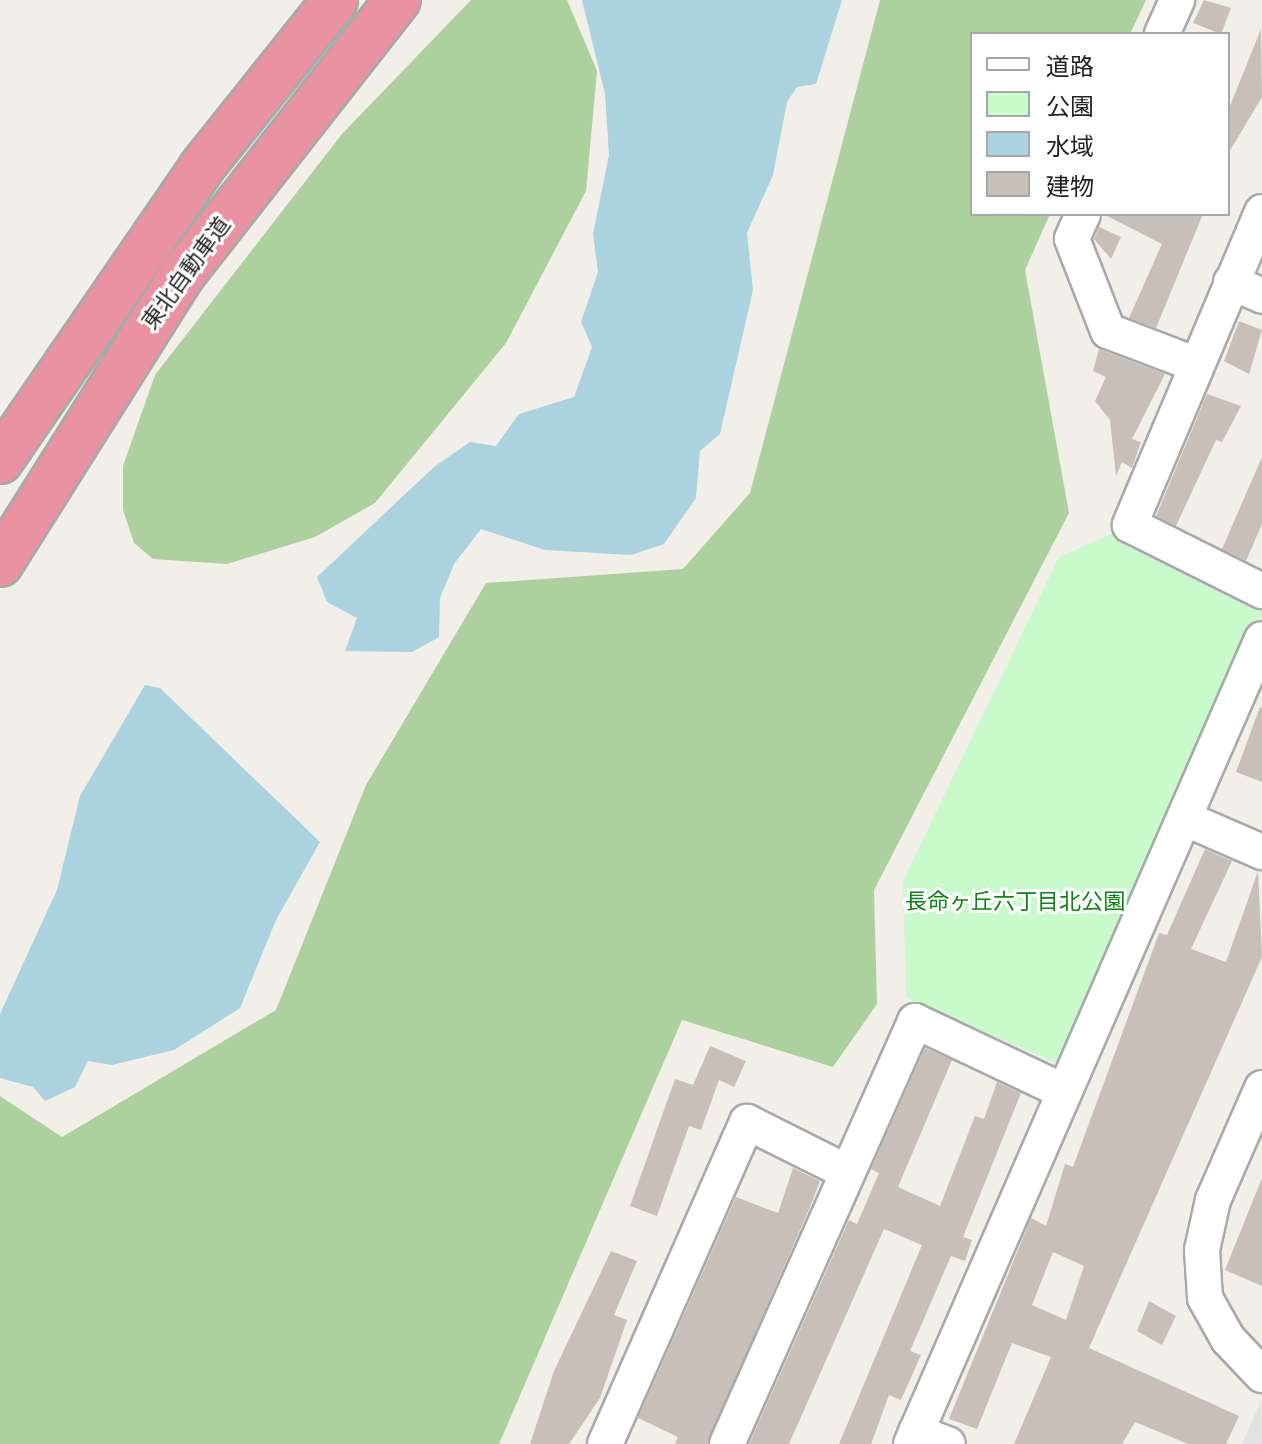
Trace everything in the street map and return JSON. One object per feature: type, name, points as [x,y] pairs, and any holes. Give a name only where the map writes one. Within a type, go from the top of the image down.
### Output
[{"type":"highway","points":[[0,461],[185,190],[335,0]]},
{"type":"highway","name":"東北自動車道","points":[[0,564],[182,275],[398,0]]},
{"type":"street","points":[[1163,32],[1177,0]]},
{"type":"street","points":[[1262,212],[1195,364],[1130,525],[1262,591]]},
{"type":"street","points":[[1082,216],[1072,239],[1108,331],[1195,364]]},
{"type":"street","points":[[1231,282],[1262,296]]},
{"type":"street","points":[[948,1444],[914,1438],[1063,1091],[1110,1001],[1262,639]]},
{"type":"street","points":[[1186,819],[1262,852]]},
{"type":"street","points":[[727,1444],[843,1170],[915,1021],[1063,1091]]},
{"type":"street","points":[[1262,1088],[1213,1200],[1202,1250],[1205,1298],[1228,1339],[1262,1375]]},
{"type":"street","points":[[605,1444],[747,1122],[843,1170]]},
{"type":"green space","points":[[471,0],[567,0],[597,71],[586,191],[506,343],[375,503],[315,537],[227,564],[153,559],[134,543],[123,510],[123,466],[155,375],[342,134]]},
{"type":"green space","points":[[880,0],[1146,0],[1131,32],[970,32],[970,216],[1049,216],[1025,270],[1069,513],[874,890],[877,1004],[833,1067],[682,1020],[499,1444],[0,1444],[0,1096],[62,1137],[276,1010],[366,785],[486,583],[683,569],[750,493]]},
{"type":"green space","name":"長命ヶ丘六丁目北公園","points":[[1114,533],[1262,606],[1262,614],[1061,1065],[906,998],[903,881],[1059,557]]},
{"type":"shaded area","points":[[1261,1401],[1262,1444],[1242,1444]]},
{"type":"water","points":[[582,0],[842,0],[816,84],[797,87],[787,102],[773,175],[747,233],[753,290],[720,434],[700,451],[696,498],[664,544],[631,555],[545,550],[481,529],[454,564],[440,598],[439,637],[412,652],[345,651],[357,618],[327,602],[317,577],[434,467],[470,442],[496,446],[519,414],[574,397],[592,347],[581,322],[598,272],[593,234],[609,155],[605,94]]},
{"type":"water","points":[[145,685],[160,688],[320,842],[276,920],[240,1008],[174,1050],[112,1065],[88,1061],[75,1087],[45,1101],[33,1087],[0,1078],[0,1014],[57,890],[80,796]]},
{"type":"building","points":[[1204,0],[1231,8],[1222,32],[1193,23]]},
{"type":"building","points":[[1261,29],[1262,97],[1230,151],[1230,106]]},
{"type":"building","points":[[1107,216],[1202,216],[1156,328],[1129,318],[1162,244]]},
{"type":"building","points":[[1099,227],[1121,237],[1111,259],[1094,239]]},
{"type":"building","points":[[1239,321],[1262,330],[1249,374],[1224,361]]},
{"type":"building","points":[[1099,349],[1165,374],[1132,439],[1141,442],[1132,468],[1122,462],[1116,476],[1110,420],[1095,401],[1106,377],[1093,371]]},
{"type":"building","points":[[1207,394],[1241,406],[1222,442],[1216,440],[1176,526],[1156,516]]},
{"type":"building","points":[[1262,457],[1262,524],[1246,561],[1222,549]]},
{"type":"building","points":[[1262,708],[1262,782],[1236,772]]},
{"type":"building","points":[[1205,849],[1232,861],[1191,949],[1226,962],[1258,871],[1262,957],[1089,1348],[1239,1416],[1226,1444],[1188,1444],[1135,1422],[1122,1444],[1014,1444],[1051,1357],[1012,1343],[977,1429],[949,1419],[1031,1218],[1046,1226],[1065,1164],[1073,1167],[1159,933],[1167,935]],"holes":[[[1053,1252],[1084,1266],[1066,1320],[1032,1305]]]},
{"type":"building","points":[[710,1046],[746,1061],[734,1087],[719,1080],[701,1130],[689,1126],[657,1216],[630,1206],[675,1079],[693,1085]]},
{"type":"building","points":[[925,1048],[952,1060],[898,1187],[940,1206],[975,1116],[984,1119],[997,1082],[1021,1093],[963,1237],[972,1240],[965,1261],[951,1256],[910,1351],[921,1355],[901,1400],[889,1395],[871,1444],[839,1444],[922,1245],[884,1229],[789,1444],[749,1444],[849,1220],[857,1224],[879,1173],[871,1169]]},
{"type":"building","points":[[793,1168],[820,1181],[810,1207],[707,1444],[675,1444],[678,1437],[638,1418],[736,1197],[778,1213]]},
{"type":"building","points":[[1262,1178],[1262,1286],[1225,1270]]},
{"type":"building","points":[[611,1251],[637,1261],[614,1315],[627,1320],[600,1398],[569,1444],[530,1444],[554,1371]]},
{"type":"building","points":[[1149,1301],[1176,1316],[1162,1345],[1137,1331]]}]
